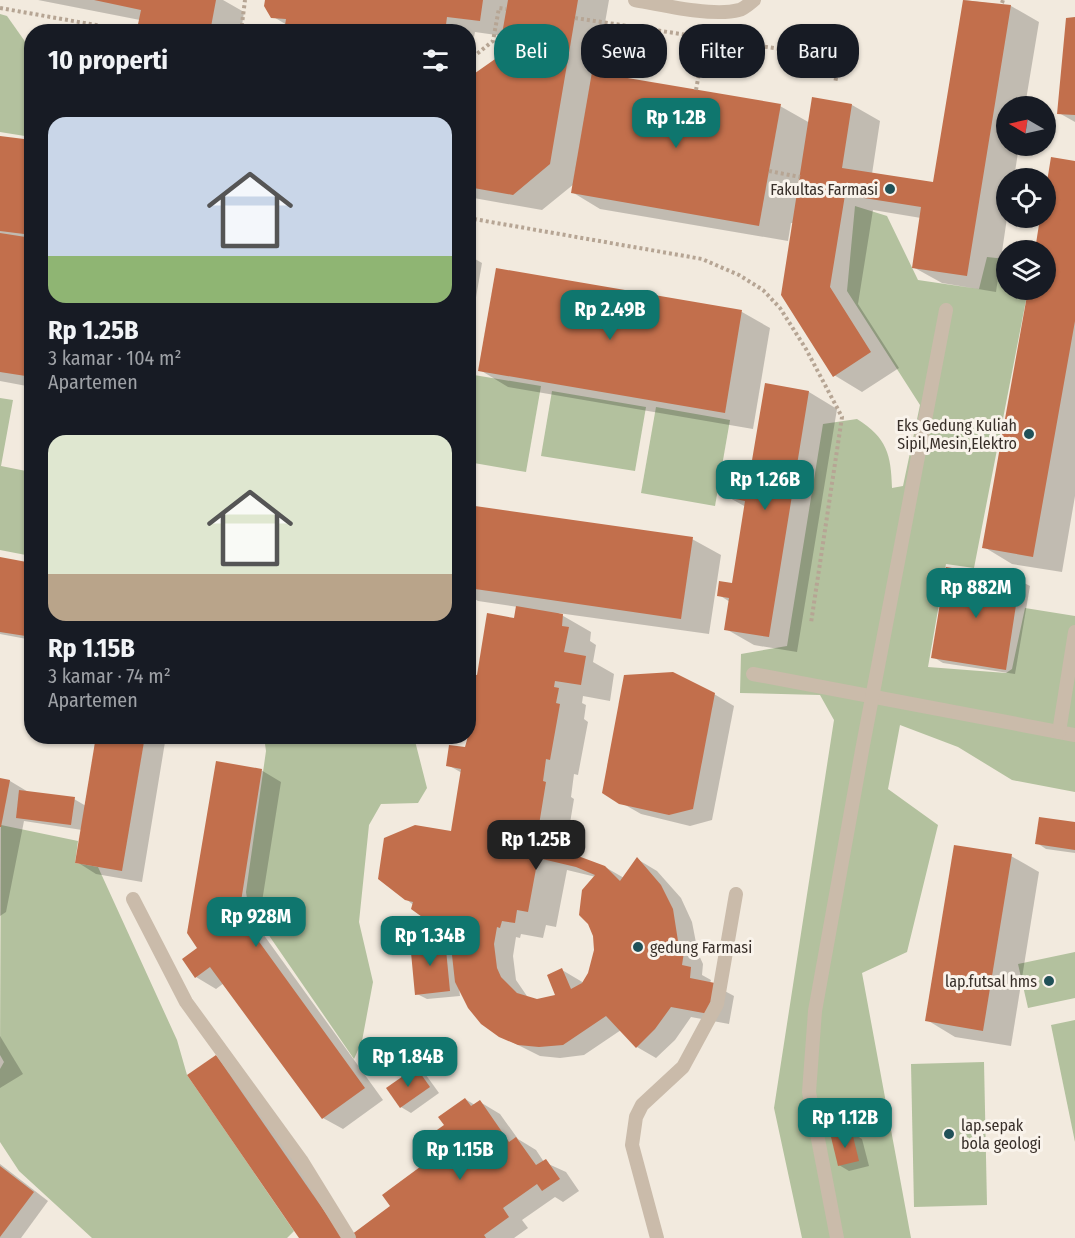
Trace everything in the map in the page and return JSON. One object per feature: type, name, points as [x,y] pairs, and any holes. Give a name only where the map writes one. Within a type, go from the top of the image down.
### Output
[{"type":"lane","points":[[635,0],[687,5],[710,10],[739,10],[754,0]]},
{"type":"lane","points":[[837,1238],[809,1092],[815,1011],[872,696],[946,310]]},
{"type":"lane","points":[[1059,732],[1075,632]]},
{"type":"lane","points":[[753,674],[1075,735]]},
{"type":"lane","points":[[657,1238],[632,1145],[636,1118],[642,1106],[682,1067],[717,1004],[736,894]]},
{"type":"lane","points":[[133,899],[186,1002],[301,1160],[349,1238]]},
{"type":"path","points":[[242,24],[245,0]]},
{"type":"path","points":[[0,8],[90,24]]},
{"type":"path","points":[[476,55],[493,41],[499,8],[506,9]]},
{"type":"path","points":[[708,24],[710,10]]},
{"type":"path","points":[[575,18],[679,32]]},
{"type":"path","points":[[765,46],[840,58],[835,83]]},
{"type":"path","points":[[696,90],[698,78]]},
{"type":"path","points":[[769,171],[800,177]]},
{"type":"path","points":[[476,219],[702,259],[763,290],[780,308],[806,349],[842,417],[811,622]]},
{"type":"green space","points":[[0,14],[7,16],[24,40],[24,136],[0,132]]},
{"type":"green space","points":[[855,206],[887,216],[918,280],[979,289],[987,257],[996,258],[996,300],[1026,300],[974,568],[946,564],[928,667],[1006,673],[1012,669],[1025,608],[1075,616],[1075,792],[1012,780],[958,747],[900,725],[888,789],[938,825],[907,952],[862,973],[911,1238],[802,1238],[774,1108],[834,720],[820,695],[740,693],[741,654],[787,646],[823,424],[857,419],[867,426],[881,440],[885,448],[890,466],[892,488],[903,486],[920,405],[847,291]]},
{"type":"green space","points":[[476,375],[541,386],[526,472],[476,463]]},
{"type":"green space","points":[[552,391],[646,407],[635,471],[541,456]]},
{"type":"green space","points":[[0,398],[13,400],[1,466],[24,471],[24,555],[0,550]]},
{"type":"green space","points":[[656,407],[730,420],[715,506],[641,493]]},
{"type":"green space","points":[[265,744],[416,744],[427,788],[418,803],[381,804],[369,825],[359,922],[373,982],[362,1041],[354,1059],[248,905],[246,892],[266,751]]},
{"type":"green space","points":[[1,825],[78,841],[75,863],[98,867],[177,1040],[187,1075],[294,1231],[287,1238],[92,1238],[19,1171],[0,1142],[0,1069],[4,1062],[0,1055]]},
{"type":"green space","name":"lap.futsal hms","points":[[1075,952],[1075,998],[1028,1008],[1018,964]]},
{"type":"green space","points":[[1075,1020],[1075,1142],[1051,1025]]},
{"type":"green space","name":"lap.sepak bola geologi","points":[[984,1062],[987,1205],[914,1207],[911,1064]]},
{"type":"building","points":[[94,0],[216,0],[212,24],[138,24],[141,10]]},
{"type":"building","points":[[265,0],[483,0],[480,21],[447,17],[446,24],[285,24],[286,19],[271,18],[264,6]]},
{"type":"building","points":[[508,0],[578,0],[569,53],[569,24],[504,24]]},
{"type":"building","name":"Fakultas Farmasi","points":[[963,0],[1011,5],[967,276],[912,268],[921,207],[845,195],[830,287],[871,352],[833,377],[781,295],[812,97],[852,104],[842,168],[933,182]]},
{"type":"building","points":[[1075,17],[1075,115],[1057,114],[1066,18]]},
{"type":"building","points":[[494,60],[494,78],[565,78],[550,164],[513,195],[476,188],[476,72]]},
{"type":"building","points":[[591,78],[627,78],[781,104],[759,226],[571,193]]},
{"type":"building","points":[[0,136],[24,139],[24,234],[0,231]]},
{"type":"building","name":"Eks Gedung Kuliah Sipil,Mesin,Elektro","points":[[1051,157],[1075,161],[1075,321],[1033,557],[982,548],[1026,300],[1056,300],[1056,240],[1037,240],[1038,228],[1056,228],[1056,168],[1049,168]]},
{"type":"building","points":[[0,233],[24,237],[24,376],[0,372]]},
{"type":"building","points":[[496,268],[742,310],[725,413],[478,371]]},
{"type":"building","points":[[765,383],[809,391],[769,637],[724,630],[729,598],[717,596],[719,581],[732,583],[745,501],[726,497],[730,474],[749,478]]},
{"type":"building","points":[[476,506],[693,537],[681,619],[476,589]]},
{"type":"building","points":[[0,557],[24,562],[24,636],[0,632]]},
{"type":"building","points":[[946,567],[1020,579],[1006,670],[931,658]]},
{"type":"building","points":[[516,606],[563,614],[562,626],[569,627],[564,652],[586,656],[581,685],[555,681],[554,687],[559,688],[556,703],[560,704],[550,760],[546,759],[543,781],[546,782],[538,831],[543,832],[541,846],[570,853],[605,866],[620,881],[637,857],[661,885],[673,909],[678,941],[684,952],[682,965],[691,967],[690,978],[715,983],[709,1014],[671,1007],[655,1029],[636,1048],[606,1016],[563,1045],[539,1047],[518,1045],[499,1037],[481,1024],[468,1008],[455,982],[450,937],[411,909],[413,902],[405,900],[378,879],[384,838],[415,825],[451,831],[461,769],[446,766],[449,745],[465,747],[466,744],[476,744],[476,675],[487,613],[514,618]],"holes":[[[538,858],[576,867],[595,875],[582,890],[579,915],[588,924],[593,936],[594,950],[588,973],[582,983],[571,989],[562,968],[547,975],[555,995],[537,999],[517,993],[501,977],[497,968],[494,944],[497,927],[500,928],[502,921],[515,923],[517,910],[528,912]]]},
{"type":"building","points":[[673,672],[715,693],[693,809],[669,815],[619,804],[602,793],[624,675]]},
{"type":"building","points":[[95,744],[144,744],[122,871],[75,863]]},
{"type":"building","points":[[216,761],[262,769],[239,914],[365,1088],[322,1119],[210,967],[195,978],[182,959],[197,948],[187,933]]},
{"type":"building","points":[[0,778],[10,780],[1,827],[0,827]]},
{"type":"building","points":[[19,790],[75,797],[71,825],[16,818]]},
{"type":"building","points":[[1039,817],[1075,822],[1075,850],[1035,844]]},
{"type":"building","points":[[954,845],[1012,854],[983,1031],[925,1021]]},
{"type":"building","points":[[445,939],[450,991],[415,995],[410,942]]},
{"type":"building","points":[[216,1055],[343,1238],[299,1238],[187,1075]]},
{"type":"building","points":[[416,1067],[430,1087],[400,1108],[386,1088]]},
{"type":"building","points":[[465,1098],[471,1106],[480,1100],[509,1142],[516,1137],[536,1165],[546,1159],[560,1179],[542,1191],[537,1184],[503,1208],[509,1217],[484,1235],[486,1238],[353,1238],[351,1235],[390,1206],[382,1195],[424,1164],[413,1147],[444,1125],[438,1117]]},
{"type":"building","points":[[852,1132],[859,1161],[838,1166],[831,1137]]},
{"type":"building","points":[[0,1166],[34,1192],[0,1237]]},
{"type":"place","name":"Fakultas Farmasi","points":[[890,189]]},
{"type":"place","name":"Eks Gedung Kuliah Sipil,Mesin,Elektro","points":[[1029,434]]},
{"type":"place","name":"gedung Farmasi","points":[[638,947]]},
{"type":"place","name":"lap.futsal hms","points":[[1049,981]]},
{"type":"place","name":"lap.sepak bola geologi","points":[[949,1134]]}]
